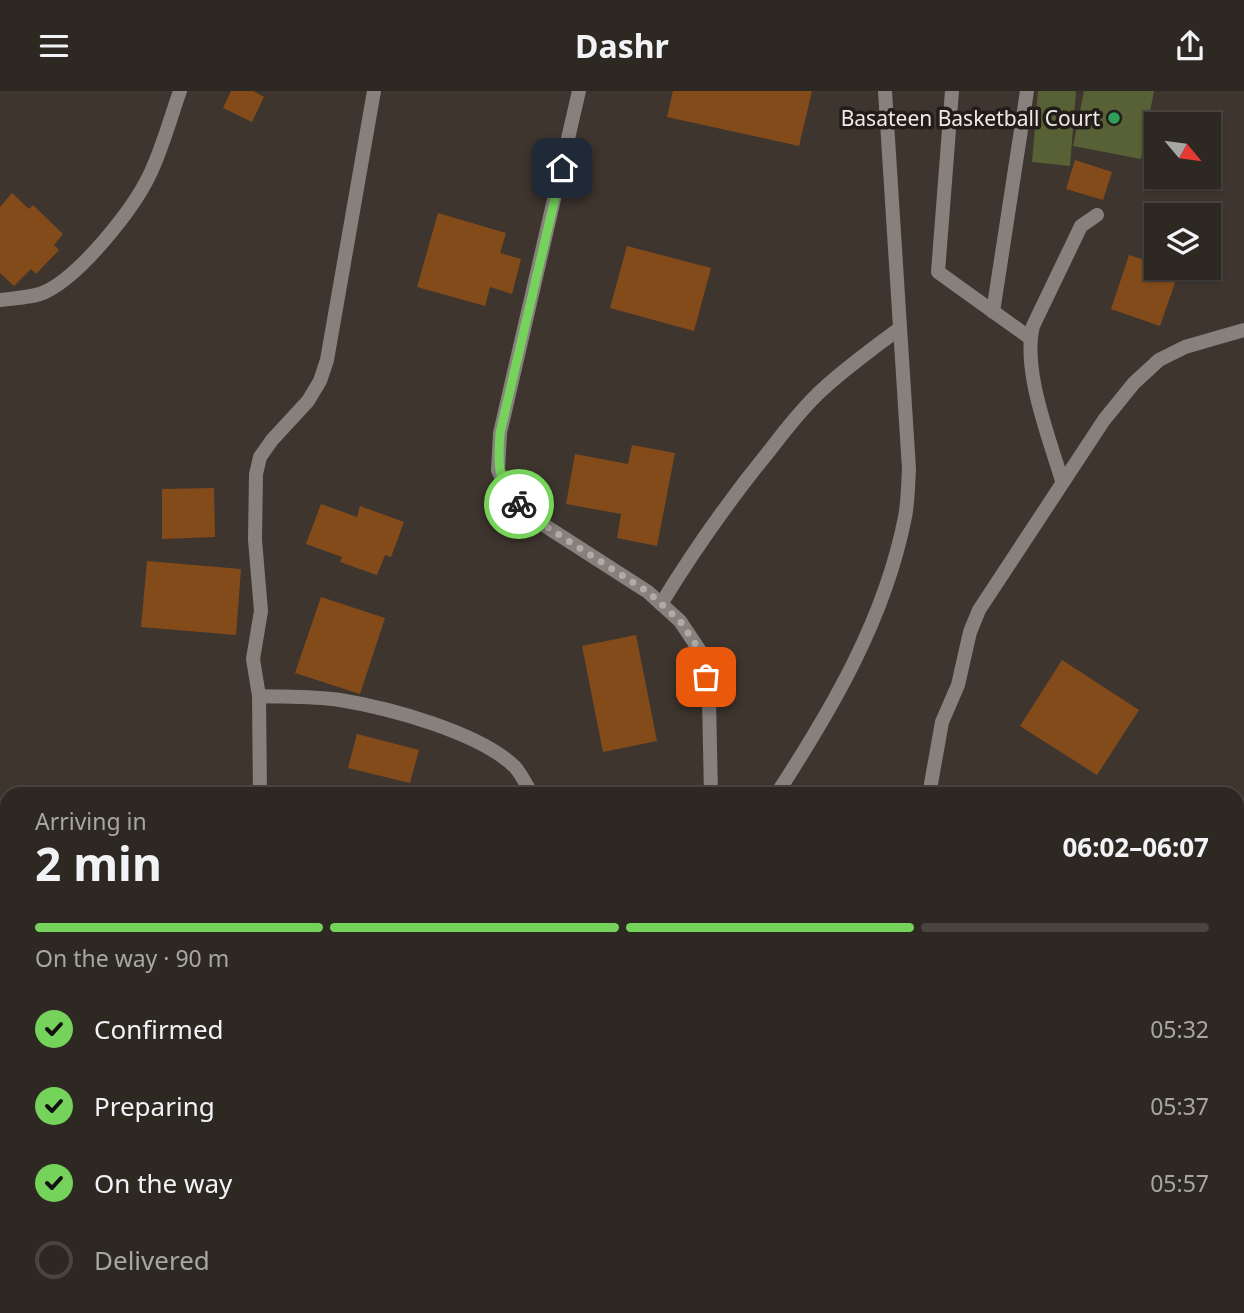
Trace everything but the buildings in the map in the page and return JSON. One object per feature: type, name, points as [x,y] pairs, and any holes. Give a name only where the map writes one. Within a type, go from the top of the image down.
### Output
[{"type":"street","points":[[0,300],[46,292],[74,272],[104,240],[131,207],[149,176],[180,91]]},
{"type":"street","points":[[260,787],[259,696],[253,659],[261,611],[255,540],[256,474],[260,457],[308,401],[320,381],[327,360],[374,91]]},
{"type":"street","points":[[579,91],[500,433],[498,470],[508,493],[533,518],[609,565],[680,621],[704,657],[709,698],[711,787]]},
{"type":"street","points":[[781,787],[860,653],[881,604],[906,516],[909,469],[885,91]]},
{"type":"street","points":[[952,91],[938,272],[1030,338]]},
{"type":"street","points":[[993,312],[1027,91]]},
{"type":"street","points":[[1062,481],[1035,390],[1030,338],[1033,325],[1080,226],[1097,215]]},
{"type":"street","points":[[661,604],[693,552],[739,487],[788,428],[828,384],[899,329]]},
{"type":"street","points":[[930,787],[942,722],[957,685],[970,632],[979,610],[1062,481],[1104,420],[1134,383],[1159,360],[1185,347],[1244,330]]},
{"type":"street","points":[[259,696],[338,700],[397,712],[467,738],[496,753],[516,769],[527,787]]},
{"type":"green space","points":[[1038,91],[1076,91],[1070,166],[1032,162]]},
{"type":"green space","name":"Basateen Basketball Court","points":[[1084,91],[1154,91],[1150,112],[1144,112],[1141,159],[1073,146]]},
{"type":"way so far","points":[[519,504],[533,518],[648,592],[680,621],[704,657],[706,677]]},
{"type":"place","name":"Basateen Basketball Court","points":[[1114,118]]},
{"type":"route","points":[[519,504],[508,493],[498,470],[500,433],[562,168]]}]
